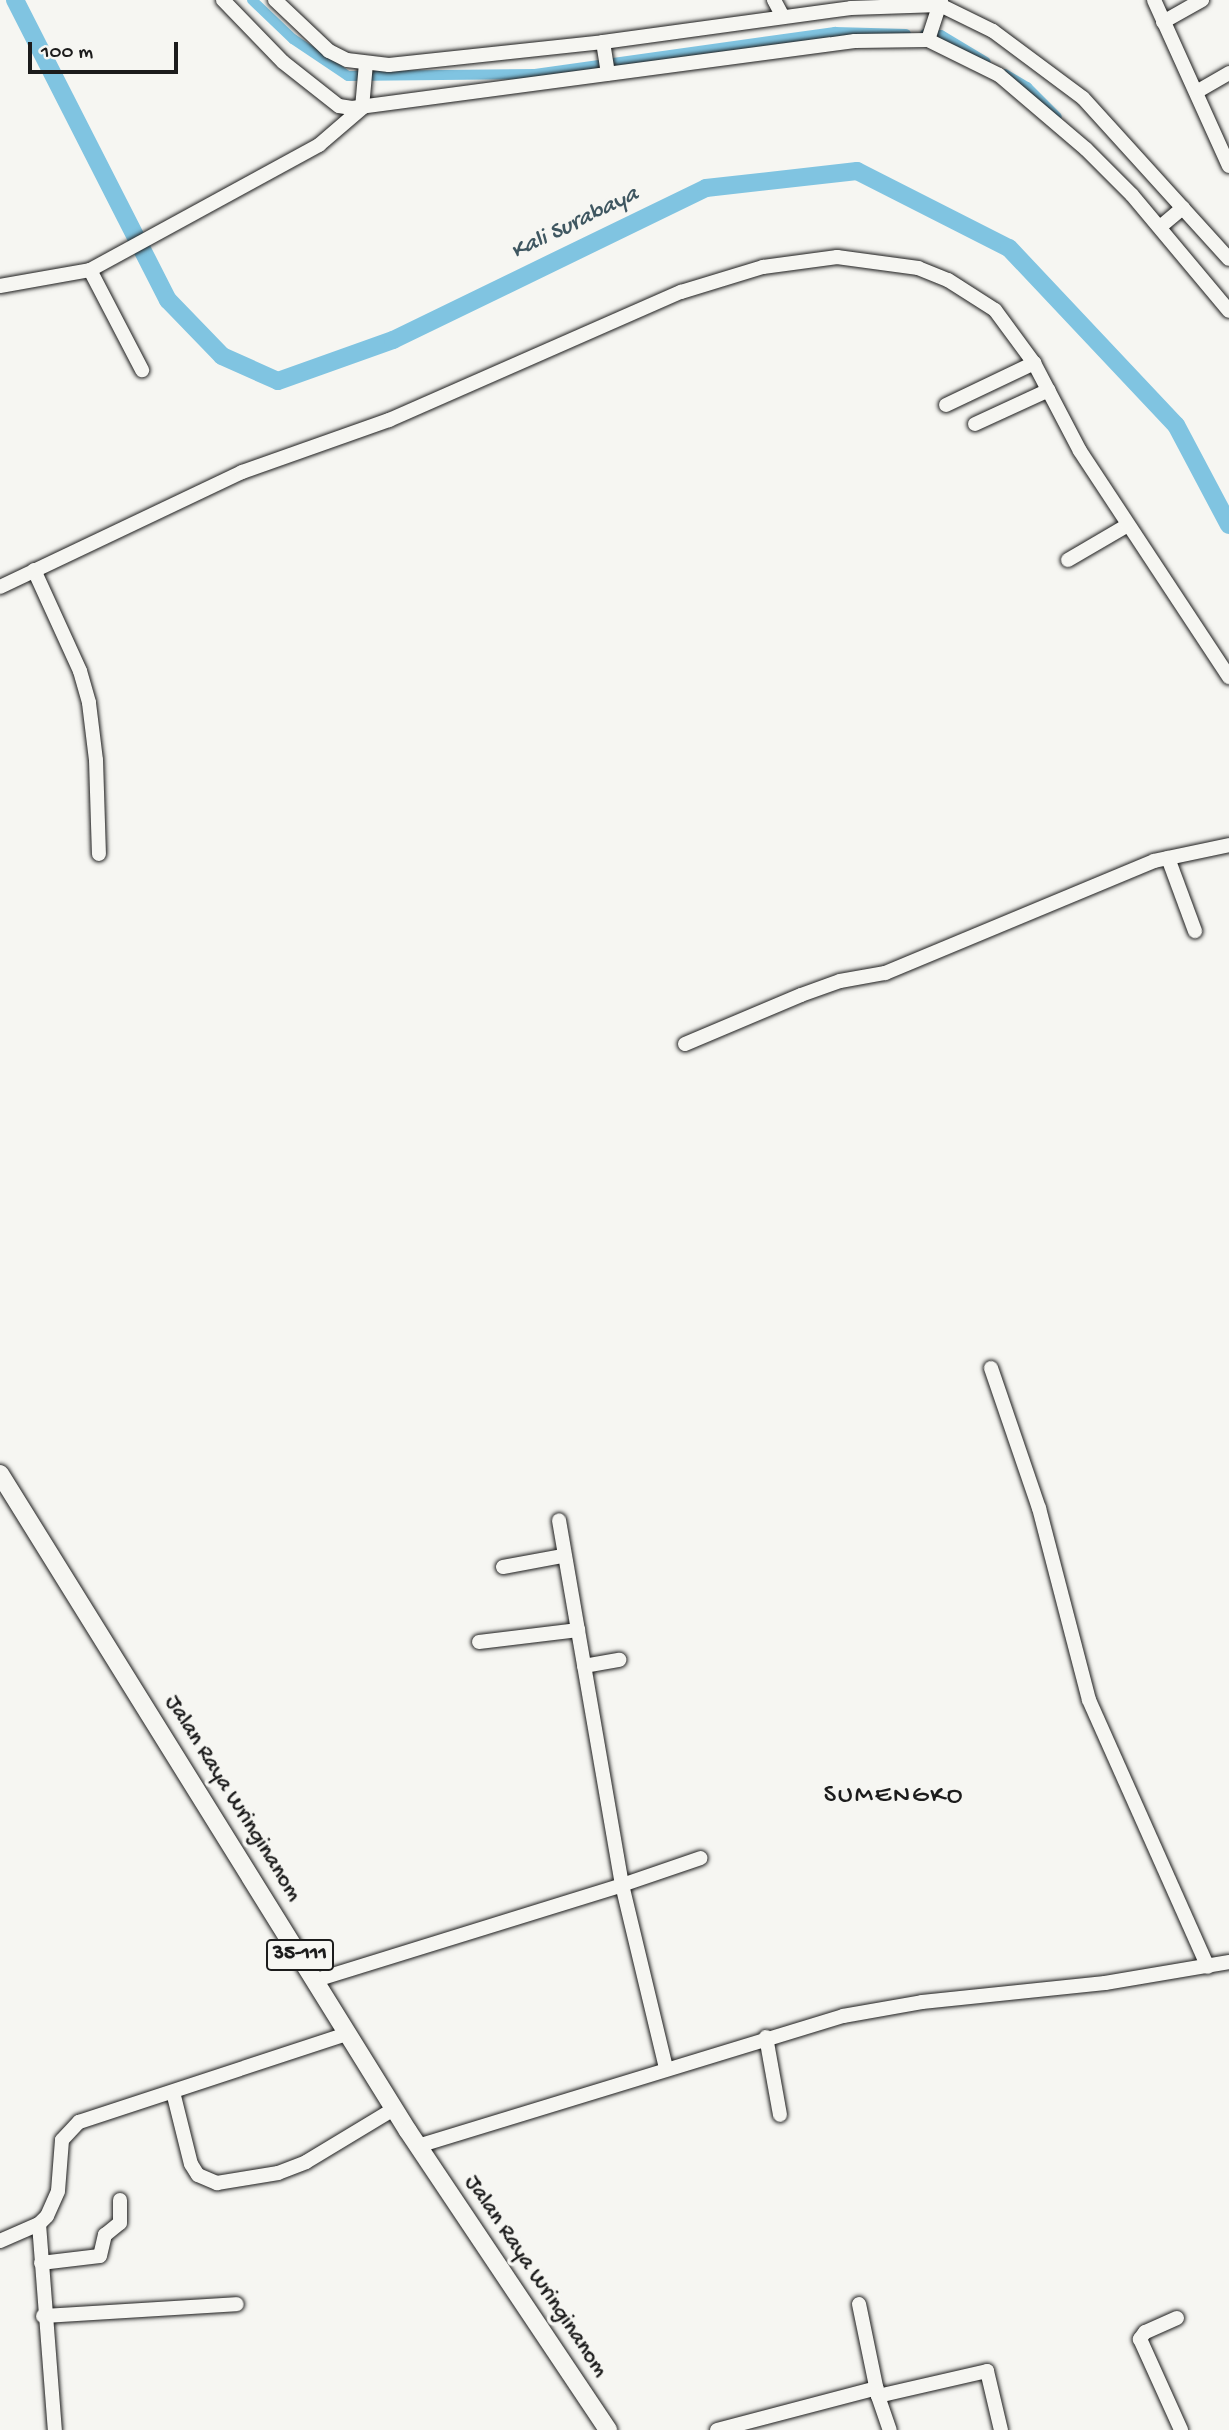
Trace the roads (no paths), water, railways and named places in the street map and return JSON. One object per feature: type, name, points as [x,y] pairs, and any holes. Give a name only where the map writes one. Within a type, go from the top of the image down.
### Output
[{"type":"main road","name":"Jalan Raya Wringinanom","points":[[0,1474],[394,2109],[608,2430]]},
{"type":"street","points":[[223,0],[317,91],[339,106],[362,106],[855,41],[928,39],[962,54],[1012,85],[1099,161],[1161,226],[1229,311]]},
{"type":"street","points":[[275,0],[329,51],[365,67],[604,45],[851,8],[939,7],[993,31],[1083,98],[1229,259]]},
{"type":"street","points":[[774,0],[783,17]]},
{"type":"street","points":[[1154,0],[1198,90],[1229,166]]},
{"type":"street","points":[[1163,22],[1202,0]]},
{"type":"street","points":[[928,39],[939,7]]},
{"type":"street","points":[[604,45],[608,72]]},
{"type":"street","points":[[0,286],[90,270],[319,145],[362,106],[365,67]]},
{"type":"street","points":[[1198,90],[1229,73]]},
{"type":"street","points":[[1161,226],[1181,209]]},
{"type":"street","points":[[0,587],[242,472],[389,420],[681,292],[762,267],[824,257],[918,268],[986,302],[1034,363],[1080,451],[1229,677]]},
{"type":"street","points":[[90,270],[142,370]]},
{"type":"street","points":[[946,405],[1034,363]]},
{"type":"street","points":[[975,424],[1049,390]]},
{"type":"street","points":[[1068,560],[1128,525]]},
{"type":"street","points":[[34,570],[80,671],[89,703],[96,760],[99,854]]},
{"type":"street","points":[[685,1044],[840,981],[885,973],[1168,858],[1229,845]]},
{"type":"street","points":[[1168,858],[1195,931]]},
{"type":"street","points":[[991,1368],[1039,1508],[1089,1700],[1208,1967]]},
{"type":"street","points":[[559,1520],[563,1556],[622,1885],[666,2068]]},
{"type":"street","points":[[503,1567],[563,1556]]},
{"type":"street","points":[[479,1642],[578,1630]]},
{"type":"street","points":[[584,1666],[619,1660]]},
{"type":"street","points":[[316,1980],[701,1858]]},
{"type":"street","points":[[418,2146],[766,2037],[880,2008],[1208,1967],[1229,1962]]},
{"type":"street","points":[[55,2430],[43,2316],[40,2224],[58,2191],[62,2140],[71,2126],[347,2034]]},
{"type":"street","points":[[766,2037],[780,2115]]},
{"type":"street","points":[[173,2092],[191,2164],[198,2175],[217,2183],[278,2173],[306,2162],[394,2109]]},
{"type":"street","points":[[41,2263],[100,2256],[105,2235],[120,2223],[120,2200]]},
{"type":"street","points":[[0,2241],[40,2224]]},
{"type":"street","points":[[43,2316],[237,2304]]},
{"type":"street","points":[[859,2304],[877,2392],[890,2430]]},
{"type":"street","points":[[1177,2318],[1145,2332],[1140,2339],[1181,2430]]},
{"type":"street","points":[[717,2430],[877,2392],[987,2371],[1001,2430]]},
{"type":"waterway","name":"Kali Surabaya","points":[[15,0],[168,300],[222,356],[278,381],[393,340],[706,188],[857,171],[1009,248],[1176,425],[1229,525]]},
{"type":"waterway","points":[[252,0],[293,39],[348,76],[535,74],[835,32],[906,34]]},
{"type":"waterway","points":[[925,34],[941,35],[986,62]]},
{"type":"waterway","points":[[1005,74],[1027,87],[1057,117]]},
{"type":"district","name":"SUMENGKO","points":[[894,1797]]}]
